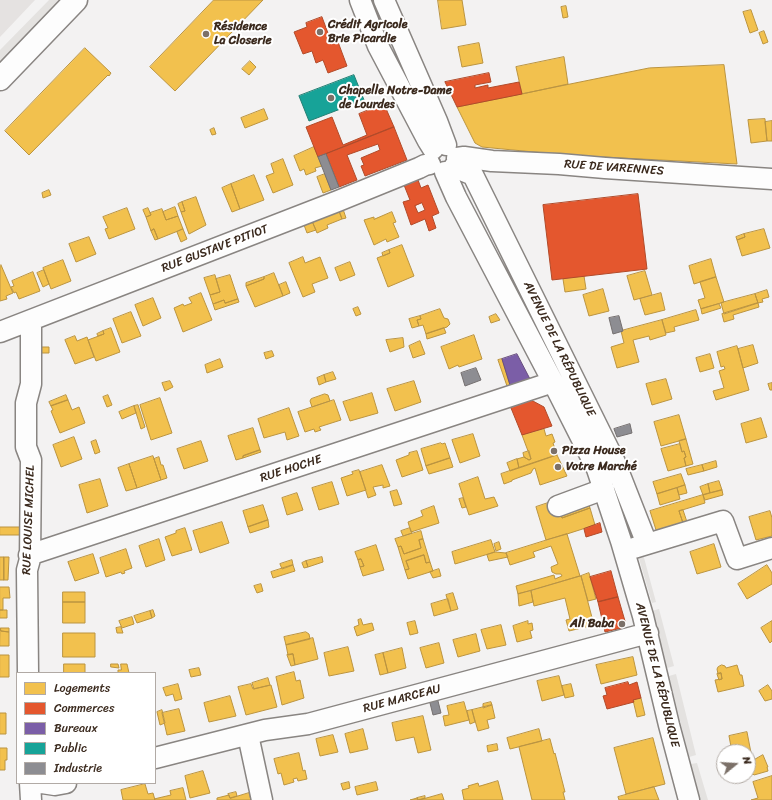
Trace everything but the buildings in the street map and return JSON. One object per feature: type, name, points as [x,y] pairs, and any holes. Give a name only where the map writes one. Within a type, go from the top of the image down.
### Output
[{"type":"main road","points":[[0,79],[76,0]]},
{"type":"street","name":"AVENUE DE LA RÉPUBLIQUE","points":[[360,0],[378,46],[428,141],[444,159],[473,175],[614,460],[647,544]]},
{"type":"street","name":"AVENUE DE LA RÉPUBLIQUE","points":[[384,0],[437,121],[444,159],[456,197],[597,469],[625,551],[648,632],[669,725],[689,800]]},
{"type":"street","name":"RUE DE VARENNES","points":[[444,159],[464,157],[492,161],[559,164],[772,179]]},
{"type":"street","name":"RUE GUSTAVE PITIOT","points":[[0,332],[338,201],[419,168],[425,164],[444,159]]},
{"type":"street","name":"RUE LOUISE MICHEL","points":[[28,672],[27,570],[29,555],[31,460],[26,447],[26,403],[31,384],[31,321]]},
{"type":"street","name":"RUE HOCHE","points":[[29,555],[553,382]]},
{"type":"street","points":[[558,506],[604,489]]},
{"type":"street","points":[[625,551],[723,521],[736,558],[772,548]]},
{"type":"street","name":"RUE MARCEAU","points":[[156,758],[265,730],[308,724],[648,632]]},
{"type":"street","points":[[248,735],[262,800]]},
{"type":"street","points":[[30,784],[31,800]]},
{"type":"street","points":[[48,784],[60,784]]},
{"type":"shaded area","points":[[0,0],[35,0],[0,37]]},
{"type":"shaded area","points":[[49,0],[61,0],[0,63],[0,50]]},
{"type":"shaded area","points":[[380,8],[415,84],[409,87],[374,11]]},
{"type":"shaded area","points":[[509,265],[544,334],[538,337],[503,268]]},
{"type":"shaded area","points":[[643,554],[656,602],[652,603],[638,555]]},
{"type":"shaded area","points":[[659,609],[674,666],[667,668],[652,611]]},
{"type":"shaded area","points":[[676,674],[696,755],[689,757],[669,676]]},
{"type":"shaded area","points":[[697,763],[708,800],[700,800],[691,764]]},
{"type":"place","name":"Crédit Agricole Brie Picardie","points":[[320,32]]},
{"type":"place","name":"Résidence La Closerie","points":[[206,34]]},
{"type":"place","name":"Chapelle Notre-Dame de Lourdes","points":[[331,98]]},
{"type":"place","name":"Pizza House","points":[[554,451]]},
{"type":"place","name":"Votre Marché","points":[[558,467]]},
{"type":"place","name":"Ali Baba","points":[[622,624]]}]
